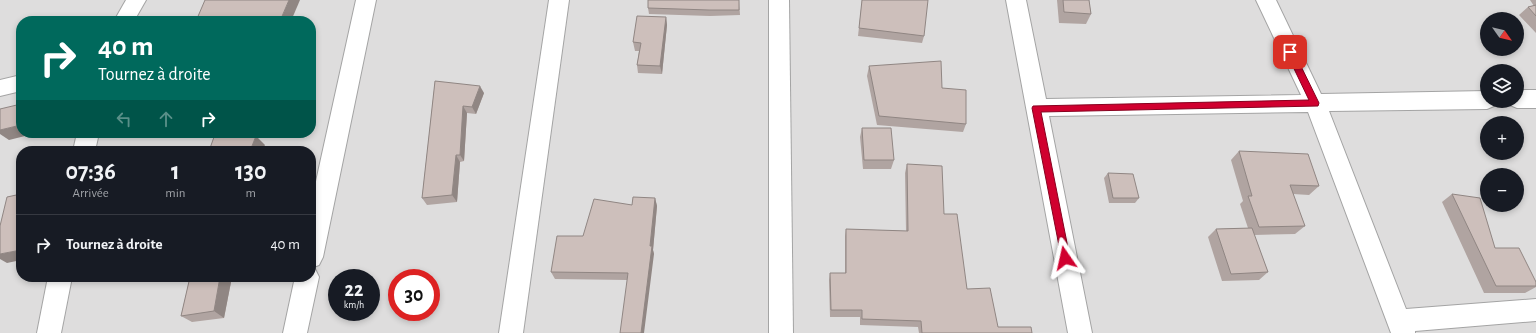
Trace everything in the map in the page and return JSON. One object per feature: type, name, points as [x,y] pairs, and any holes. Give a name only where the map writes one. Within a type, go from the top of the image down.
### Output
[{"type":"street","points":[[127,16],[136,0]]},
{"type":"street","points":[[316,234],[366,0]]},
{"type":"street","points":[[512,333],[559,0]]},
{"type":"street","points":[[779,0],[781,333]]},
{"type":"street","points":[[1016,0],[1080,333]]},
{"type":"street","points":[[1266,0],[1315,103],[1401,327],[1536,310]]},
{"type":"street","points":[[0,88],[16,84]]},
{"type":"street","points":[[1524,99],[1536,99]]},
{"type":"street","points":[[1036,108],[1480,100]]},
{"type":"street","points":[[49,333],[59,282]]},
{"type":"street","points":[[295,333],[306,282]]},
{"type":"shaded area","points":[[0,0],[1536,0],[1536,333],[0,333]]},
{"type":"building","points":[[205,0],[289,0],[282,16],[198,16]]},
{"type":"building","points":[[648,0],[739,0],[739,10],[648,8]]},
{"type":"building","points":[[862,0],[928,0],[924,36],[859,28]]},
{"type":"building","points":[[1063,0],[1089,0],[1091,14],[1064,12]]},
{"type":"building","points":[[1536,5],[1536,16],[1528,7]]},
{"type":"building","points":[[637,16],[666,17],[660,66],[637,65],[641,43],[633,42]]},
{"type":"building","points":[[941,61],[942,88],[966,90],[966,124],[879,116],[869,66]]},
{"type":"building","points":[[435,81],[480,86],[472,107],[463,106],[460,155],[456,155],[452,195],[422,198]]},
{"type":"building","points":[[16,105],[16,126],[0,130],[0,109]]},
{"type":"building","points":[[862,128],[891,128],[894,160],[864,160]]},
{"type":"building","points":[[214,138],[255,138],[252,146],[211,146]]},
{"type":"building","points":[[1239,151],[1308,154],[1319,186],[1290,185],[1305,226],[1259,227],[1248,196],[1252,196]]},
{"type":"building","points":[[907,164],[942,166],[944,214],[957,214],[967,289],[990,288],[998,327],[1031,327],[1032,333],[922,333],[921,321],[862,319],[862,310],[831,310],[830,273],[846,273],[846,229],[908,231]]},
{"type":"building","points":[[1108,173],[1133,174],[1139,198],[1113,198]]},
{"type":"building","points":[[1452,194],[1480,198],[1480,212],[1484,212],[1495,248],[1519,248],[1536,282],[1536,286],[1496,286]]},
{"type":"building","points":[[16,195],[16,251],[0,254],[0,226],[7,197]]},
{"type":"building","points":[[633,197],[655,198],[650,246],[652,246],[641,333],[620,333],[628,273],[551,272],[557,236],[583,236],[594,199],[632,205]]},
{"type":"building","points":[[1252,228],[1268,272],[1231,274],[1216,229]]},
{"type":"building","points":[[189,282],[219,282],[214,311],[181,316]]},
{"type":"route","points":[[1065,258],[1036,108],[1315,103],[1290,52]]}]
